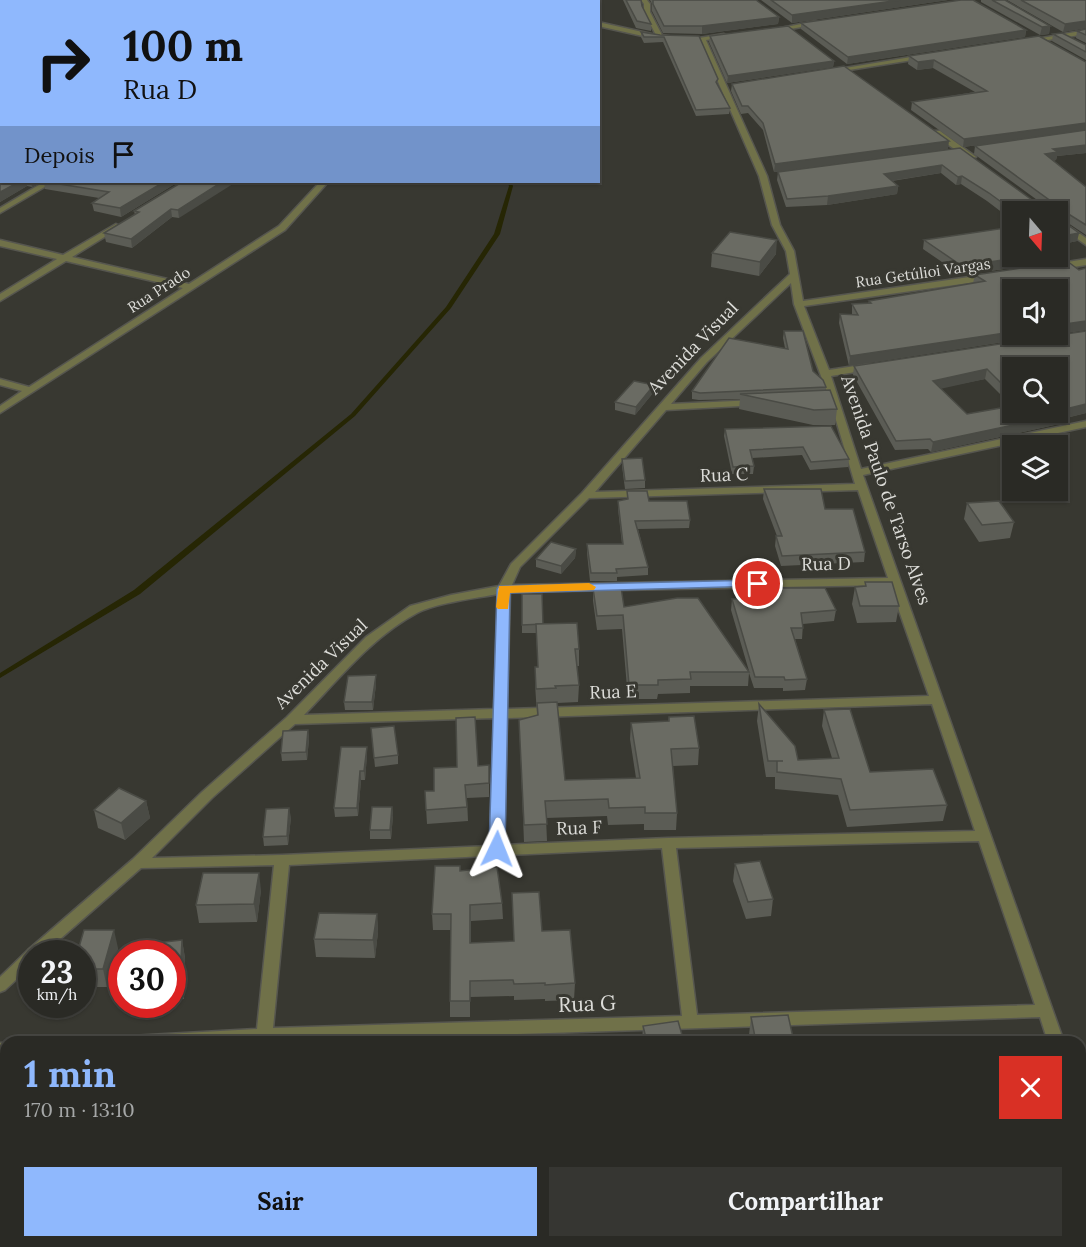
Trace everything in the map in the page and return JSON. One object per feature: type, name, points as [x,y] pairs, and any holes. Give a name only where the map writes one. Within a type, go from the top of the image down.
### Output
[{"type":"street","points":[[644,0],[647,4],[646,12],[660,37]]},
{"type":"street","points":[[605,18],[618,28]]},
{"type":"street","points":[[767,31],[824,22]]},
{"type":"street","points":[[600,24],[660,37],[681,38]]},
{"type":"street","points":[[1052,30],[1070,40]]},
{"type":"street","points":[[1018,42],[1086,32]]},
{"type":"street","points":[[1030,33],[1050,44]]},
{"type":"street","name":"Avenida Paulo de Tarso Alves","points":[[733,35],[696,38],[728,87],[767,176],[776,225],[790,251],[799,304],[825,374],[829,400],[896,580],[1054,1036]]},
{"type":"street","points":[[822,72],[930,56]]},
{"type":"street","points":[[835,62],[854,75]]},
{"type":"street","points":[[927,126],[982,165]]},
{"type":"street","points":[[953,153],[975,150]]},
{"type":"street","points":[[0,211],[47,183]]},
{"type":"street","name":"Rua Prado","points":[[0,410],[282,228],[323,183]]},
{"type":"street","points":[[0,298],[126,220]]},
{"type":"street","points":[[1068,228],[1086,242]]},
{"type":"street","points":[[0,243],[191,287]]},
{"type":"street","points":[[1040,269],[1086,262]]},
{"type":"street","name":"Rua Getúlioi Vargas","points":[[799,304],[1006,274]]},
{"type":"street","name":"Avenida Visual","points":[[49,940],[138,863],[207,795],[292,720],[370,640],[414,609],[451,598],[504,589],[515,566],[586,495],[704,360],[793,276]]},
{"type":"street","points":[[825,374],[884,365]]},
{"type":"street","points":[[0,382],[29,390]]},
{"type":"street","points":[[662,407],[765,403]]},
{"type":"street","points":[[857,473],[1086,424]]},
{"type":"street","name":"Rua C","points":[[586,495],[862,487]]},
{"type":"street","name":"Rua D","points":[[504,589],[896,580]]},
{"type":"street","points":[[497,849],[502,713],[501,632],[504,589]]},
{"type":"street","name":"Rua E","points":[[292,720],[936,700]]},
{"type":"street","name":"Rua F","points":[[138,863],[282,860],[668,843],[984,836]]},
{"type":"street","points":[[668,843],[690,1021]]},
{"type":"street","points":[[264,1035],[282,860]]},
{"type":"street","name":"Avenida Visual","points":[[0,986],[18,969]]},
{"type":"street","name":"Rua G","points":[[245,1036],[510,1035],[690,1021],[1045,1011]]},
{"type":"building","points":[[626,0],[641,0],[651,24],[637,21]]},
{"type":"building","points":[[653,0],[756,0],[779,17],[702,26],[664,26]]},
{"type":"building","points":[[771,0],[900,0],[792,15]]},
{"type":"building","points":[[973,0],[1026,30],[848,57],[801,23]]},
{"type":"building","points":[[992,0],[1005,0],[1050,26],[1042,27]]},
{"type":"building","points":[[1021,0],[1086,0],[1086,21],[1065,24]]},
{"type":"building","points":[[788,26],[834,61],[728,76],[710,36]]},
{"type":"building","points":[[1086,29],[1086,35],[1077,31]]},
{"type":"building","points":[[641,32],[699,36],[718,79],[716,82],[730,108],[696,110],[664,37],[644,37]]},
{"type":"building","points":[[1062,33],[1086,45],[1086,52],[1053,34]]},
{"type":"building","points":[[1039,36],[1086,62],[1086,123],[964,139],[912,102],[987,91],[934,60],[918,62],[909,56]]},
{"type":"building","points":[[844,66],[949,141],[775,164],[763,123],[748,106],[742,106],[732,84]]},
{"type":"building","points":[[1086,130],[1086,145],[1053,149],[1058,152],[1045,154],[1086,187],[1086,225],[1068,214],[1068,201],[1051,201],[975,146]]},
{"type":"building","points":[[960,148],[1033,201],[1002,202],[942,165],[884,174],[898,186],[787,199],[778,172]]},
{"type":"building","points":[[0,183],[17,183],[0,192]]},
{"type":"building","points":[[53,183],[162,183],[120,208],[92,203],[109,192]]},
{"type":"building","points":[[180,183],[220,183],[178,210],[171,209],[131,239],[104,233],[139,212],[134,211]]},
{"type":"building","points":[[1068,225],[1079,233],[1068,235]]},
{"type":"building","points":[[1002,228],[1002,260],[962,266],[924,240]]},
{"type":"building","points":[[730,232],[777,240],[760,262],[712,253]]},
{"type":"building","points":[[1068,262],[1079,270],[1086,268],[1086,321],[1068,324],[1068,279],[1002,279],[1002,333],[850,356],[840,314],[858,315],[852,304],[871,303],[869,301],[985,281],[975,275],[1028,267],[1068,267]]},
{"type":"building","points":[[784,331],[803,331],[813,371],[823,380],[826,387],[700,393],[692,391],[729,338],[788,349]]},
{"type":"building","points":[[1086,331],[1086,404],[1068,408],[1068,357],[1002,357],[1002,384],[987,369],[933,381],[967,414],[1002,408],[1002,423],[1023,423],[933,442],[930,439],[896,441],[854,366],[1002,344],[1068,345],[1068,334]]},
{"type":"building","points":[[634,381],[654,385],[636,407],[615,402]]},
{"type":"building","points":[[830,390],[837,409],[814,410],[740,394]]},
{"type":"building","points":[[831,426],[849,459],[811,462],[803,447],[750,450],[754,466],[733,467],[725,429]]},
{"type":"building","points":[[642,458],[645,480],[625,481],[622,459]]},
{"type":"building","points":[[764,489],[821,489],[825,509],[853,509],[865,552],[782,556],[776,536],[782,536]]},
{"type":"building","points":[[627,491],[647,491],[649,501],[687,501],[690,520],[635,521],[648,567],[616,569],[617,573],[591,573],[587,544],[623,544],[618,501],[628,499]]},
{"type":"building","points":[[999,501],[1014,522],[982,525],[967,503]]},
{"type":"building","points":[[551,542],[576,549],[561,566],[536,559]]},
{"type":"building","points":[[865,582],[892,582],[899,606],[860,606],[855,587],[866,586]]},
{"type":"building","points":[[621,587],[624,607],[677,598],[698,598],[749,672],[690,672],[691,679],[658,680],[658,685],[629,685],[623,615],[597,616],[593,588]]},
{"type":"building","points":[[760,588],[825,588],[836,610],[801,613],[803,628],[791,628],[807,679],[785,680],[784,677],[755,677],[732,599],[762,597]]},
{"type":"building","points":[[522,594],[542,594],[543,624],[522,625]]},
{"type":"building","points":[[577,623],[579,649],[575,649],[579,685],[536,689],[535,667],[538,667],[536,624]]},
{"type":"building","points":[[376,675],[372,702],[344,702],[348,676]]},
{"type":"building","points":[[557,702],[565,780],[640,778],[631,723],[669,721],[669,717],[694,716],[699,748],[671,749],[677,813],[645,813],[645,807],[609,808],[608,799],[545,801],[547,824],[524,825],[519,720],[538,715],[537,703]]},
{"type":"building","points":[[759,704],[795,746],[798,760],[839,758],[824,710],[850,709],[870,772],[933,769],[947,805],[850,810],[841,779],[777,772],[777,761],[768,761]]},
{"type":"building","points":[[475,717],[478,766],[489,765],[489,783],[465,785],[467,807],[426,810],[425,791],[434,791],[434,768],[457,767],[456,718]]},
{"type":"building","points":[[394,726],[398,755],[374,758],[371,728]]},
{"type":"building","points":[[308,730],[306,752],[281,753],[283,731]]},
{"type":"building","points":[[341,747],[367,747],[364,771],[360,771],[357,808],[334,808]]},
{"type":"building","points":[[119,788],[146,801],[121,823],[94,810]]},
{"type":"building","points":[[372,807],[392,807],[390,830],[370,830]]},
{"type":"building","points":[[289,808],[287,836],[263,837],[266,809]]},
{"type":"building","points":[[760,861],[773,899],[748,902],[735,864]]},
{"type":"building","points":[[435,866],[460,866],[460,871],[497,867],[502,903],[470,905],[470,943],[514,941],[512,893],[539,892],[542,931],[570,930],[575,983],[545,985],[545,983],[514,984],[513,980],[470,981],[470,1001],[450,1001],[451,914],[432,914]]},
{"type":"building","points":[[203,873],[259,873],[254,904],[196,905]]},
{"type":"building","points":[[319,913],[377,914],[373,940],[314,939]]},
{"type":"building","points":[[84,930],[114,930],[111,940],[108,940],[108,951],[103,969],[96,969],[96,940],[81,940]]},
{"type":"building","points":[[788,1015],[793,1036],[755,1036],[751,1017]]},
{"type":"building","points":[[678,1021],[682,1036],[646,1036],[643,1026]]},
{"type":"waterway","points":[[0,676],[137,592],[353,415],[448,308],[497,234],[511,186],[510,183]]},
{"type":"slow traffic","points":[[503,607],[504,589],[589,587]]},
{"type":"route","points":[[497,849],[502,713],[501,632],[504,589],[758,584]]}]
